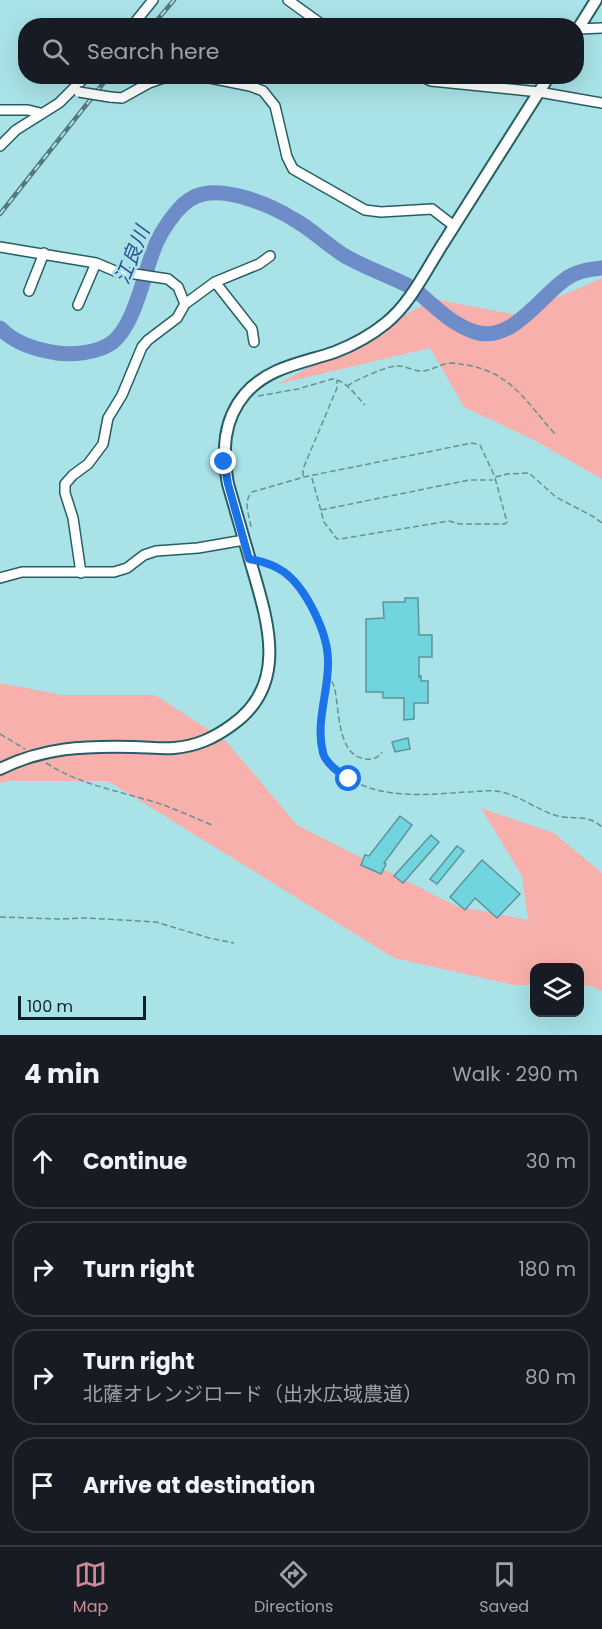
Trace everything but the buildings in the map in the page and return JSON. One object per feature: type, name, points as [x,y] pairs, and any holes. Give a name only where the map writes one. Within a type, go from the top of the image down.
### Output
[{"type":"street","points":[[138,18],[153,0]]},
{"type":"street","points":[[288,0],[313,18]]},
{"type":"street","points":[[584,20],[596,0]]},
{"type":"street","points":[[584,30],[602,28]]},
{"type":"street","points":[[0,146],[6,138],[40,113],[49,110],[74,92],[80,84]]},
{"type":"street","points":[[74,92],[122,98],[147,84]]},
{"type":"street","points":[[240,84],[263,91],[275,106],[287,157],[293,169],[365,210],[381,212],[432,209],[454,226]]},
{"type":"street","points":[[454,84],[539,92],[602,103]]},
{"type":"street","points":[[0,769],[33,755],[78,747],[174,748],[204,743],[241,719],[255,704],[266,680],[270,647],[266,615],[224,462],[224,438],[236,405],[255,384],[276,371],[357,343],[389,321],[410,295],[544,84]]},
{"type":"street","points":[[0,110],[28,110],[40,113]]},
{"type":"street","points":[[0,247],[96,263],[115,271],[152,275],[174,282],[185,304]]},
{"type":"street","points":[[29,291],[44,253]]},
{"type":"street","points":[[81,573],[73,518],[65,493],[65,484],[72,475],[87,464],[103,444],[108,418],[122,394],[142,347],[177,318],[185,304],[215,282],[259,264],[270,256]]},
{"type":"street","points":[[78,305],[96,263]]},
{"type":"street","points":[[215,282],[252,329],[254,342]]},
{"type":"street","points":[[0,578],[22,572],[114,572],[127,568],[144,555],[156,551],[198,548],[244,540]]},
{"type":"path","points":[[347,386],[357,380],[399,366],[420,371],[445,363],[475,367],[510,382],[555,434]]},
{"type":"path","points":[[245,394],[261,396],[332,379],[347,386],[365,405]]},
{"type":"path","points":[[304,477],[303,469],[337,388],[337,380]]},
{"type":"path","points":[[251,526],[247,503],[249,495],[255,491],[304,477],[472,442],[480,445],[495,478],[507,522],[500,525],[459,524],[449,521],[340,539],[324,522],[312,476]]},
{"type":"path","points":[[321,511],[469,480],[529,473],[556,497],[602,523]]},
{"type":"path","points":[[249,559],[263,561],[284,572],[298,587],[323,630],[327,649],[327,672],[321,721],[323,755],[337,771],[369,788],[393,794],[417,796],[497,791],[562,817],[582,817],[602,827]]},
{"type":"path","points":[[327,672],[334,686],[347,749],[362,759],[368,760],[374,759],[382,752]]},
{"type":"path","points":[[0,734],[62,773],[97,787],[153,801],[212,825]]},
{"type":"path","points":[[0,917],[156,922],[234,943]]},
{"type":"shaded area","points":[[602,278],[602,479],[532,439],[464,407],[430,348],[278,384],[434,299],[517,315]]},
{"type":"shaded area","points":[[0,683],[63,695],[155,695],[226,741],[297,825],[456,906],[528,920],[522,876],[481,808],[554,833],[602,873],[602,991],[591,986],[584,986],[584,963],[530,963],[530,985],[515,985],[394,958],[108,781],[9,781],[0,783]]},
{"type":"waterway","name":"江良川","points":[[0,328],[12,338],[26,345],[57,353],[84,353],[110,344],[118,337],[131,316],[154,248],[169,221],[179,208],[192,198],[213,193],[225,193],[250,199],[273,208],[300,223],[345,256],[407,285]]},
{"type":"waterway","name":"江良川","points":[[419,293],[459,325],[475,332],[489,334],[514,325],[571,276],[602,268]]},
{"type":"railway","points":[[159,18],[174,0]]},
{"type":"railway","points":[[0,214],[103,84]]},
{"type":"route","points":[[224,462],[249,559],[263,561],[284,572],[298,587],[323,630],[329,663],[321,721],[323,755],[337,771],[349,779]]}]
